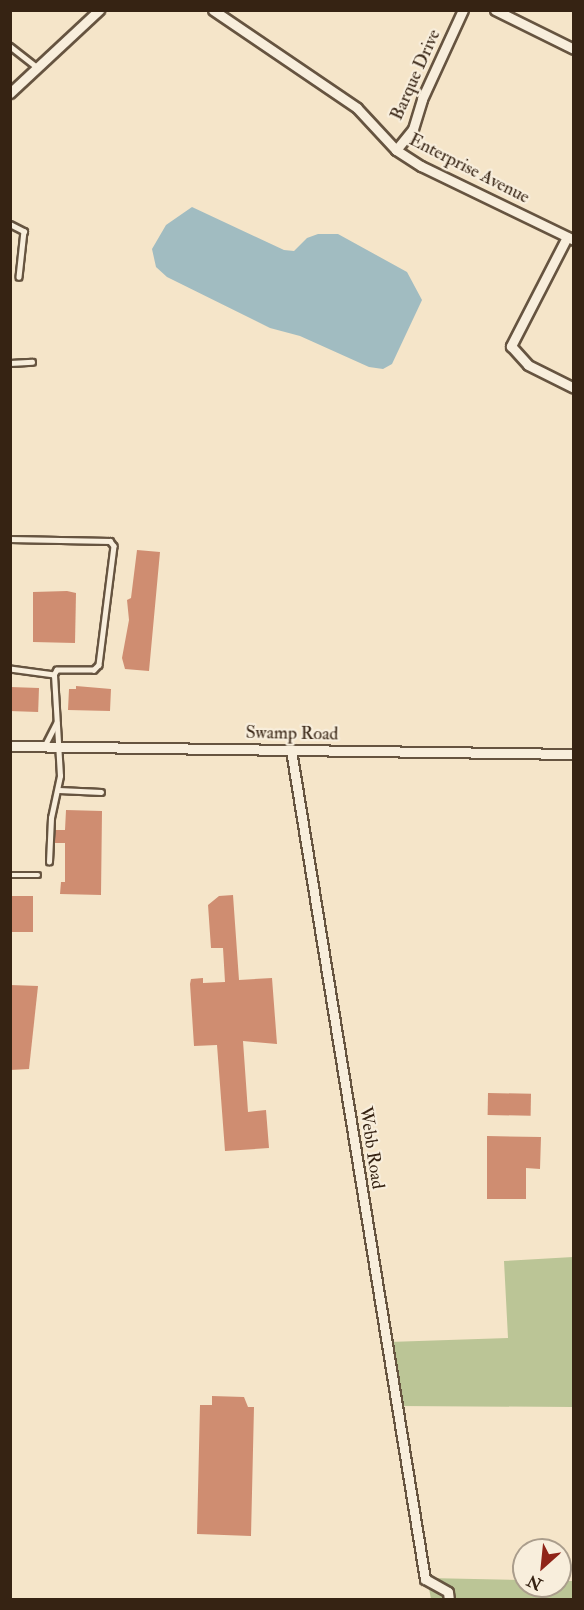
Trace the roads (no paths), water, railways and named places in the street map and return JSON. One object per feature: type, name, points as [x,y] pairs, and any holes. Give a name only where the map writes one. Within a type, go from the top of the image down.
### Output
[{"type":"street","points":[[10,93],[99,10]]},
{"type":"street","name":"Enterprise Avenue","points":[[213,10],[357,108],[396,150],[570,238]]},
{"type":"street","name":"Barque Drive","points":[[396,150],[413,129],[422,99],[463,10]]},
{"type":"street","points":[[495,10],[573,49]]},
{"type":"street","points":[[570,238],[511,346],[528,365],[573,388]]},
{"type":"street","name":"Swamp Road","points":[[10,746],[573,754]]},
{"type":"street","name":"Webb Road","points":[[291,750],[424,1579],[448,1592],[449,1599]]},
{"type":"lane","points":[[10,46],[38,67]]},
{"type":"lane","points":[[10,224],[24,231],[19,277]]},
{"type":"lane","points":[[10,363],[32,362]]},
{"type":"lane","points":[[10,539],[110,541],[114,546],[99,665],[94,669],[57,670],[54,675],[60,747],[59,790],[51,818],[49,862]]},
{"type":"lane","points":[[10,669],[54,675]]},
{"type":"lane","points":[[45,747],[57,721]]},
{"type":"lane","points":[[59,790],[101,792]]},
{"type":"lane","points":[[10,875],[38,875]]},
{"type":"water","points":[[192,207],[284,250],[294,251],[307,238],[318,234],[338,234],[407,272],[422,300],[392,364],[383,369],[369,367],[300,336],[270,328],[167,277],[156,267],[152,249],[166,225]]}]
